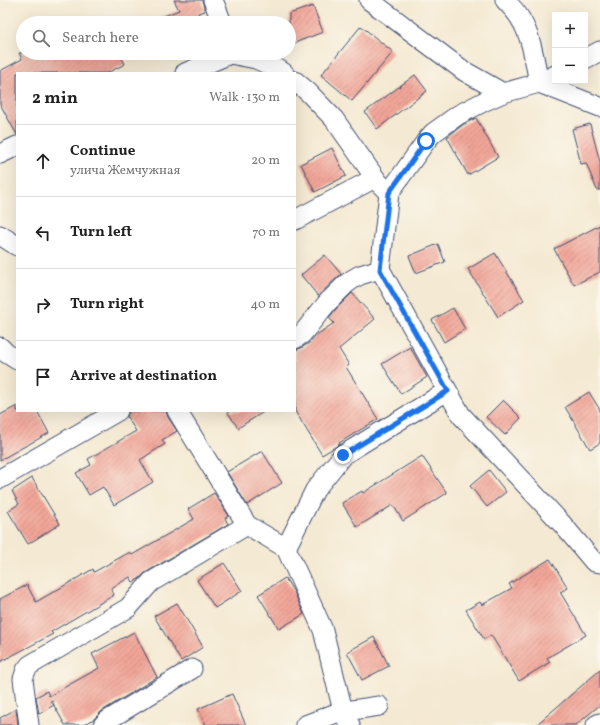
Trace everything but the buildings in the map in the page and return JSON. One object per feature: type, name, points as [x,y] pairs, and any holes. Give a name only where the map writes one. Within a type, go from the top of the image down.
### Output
[{"type":"street","points":[[213,0],[219,16]]},
{"type":"street","points":[[369,0],[464,71],[503,93]]},
{"type":"street","points":[[505,0],[524,26],[547,79],[553,88],[600,107]]},
{"type":"street","points":[[588,57],[600,51]]},
{"type":"street","points":[[187,72],[214,60]]},
{"type":"street","points":[[258,60],[282,72]]},
{"type":"street","points":[[547,79],[503,93],[485,101],[458,115],[433,133],[426,141],[389,193],[380,270],[461,415],[563,525],[594,562],[600,563]]},
{"type":"street","points":[[296,82],[334,119],[375,178],[389,193]]},
{"type":"street","points":[[0,154],[16,146]]},
{"type":"street","points":[[296,219],[375,178]]},
{"type":"street","points":[[0,235],[16,245]]},
{"type":"street","points":[[296,338],[302,334],[327,303],[352,278],[380,270]]},
{"type":"street","points":[[0,347],[16,359]]},
{"type":"street","points":[[286,548],[316,490],[343,455],[448,391]]},
{"type":"street","points":[[0,479],[116,412]]},
{"type":"street","points":[[178,412],[247,525],[286,548],[323,630],[347,718]]},
{"type":"street","points":[[30,725],[23,679],[28,667],[128,608],[151,582],[247,525]]},
{"type":"street","points":[[103,725],[108,720],[192,670]]},
{"type":"street","points":[[347,718],[379,706]]},
{"type":"street","points":[[305,725],[339,712],[347,718]]},
{"type":"street","points":[[596,725],[600,723]]},
{"type":"route","points":[[343,455],[448,391],[380,270],[389,193],[426,141]]}]
